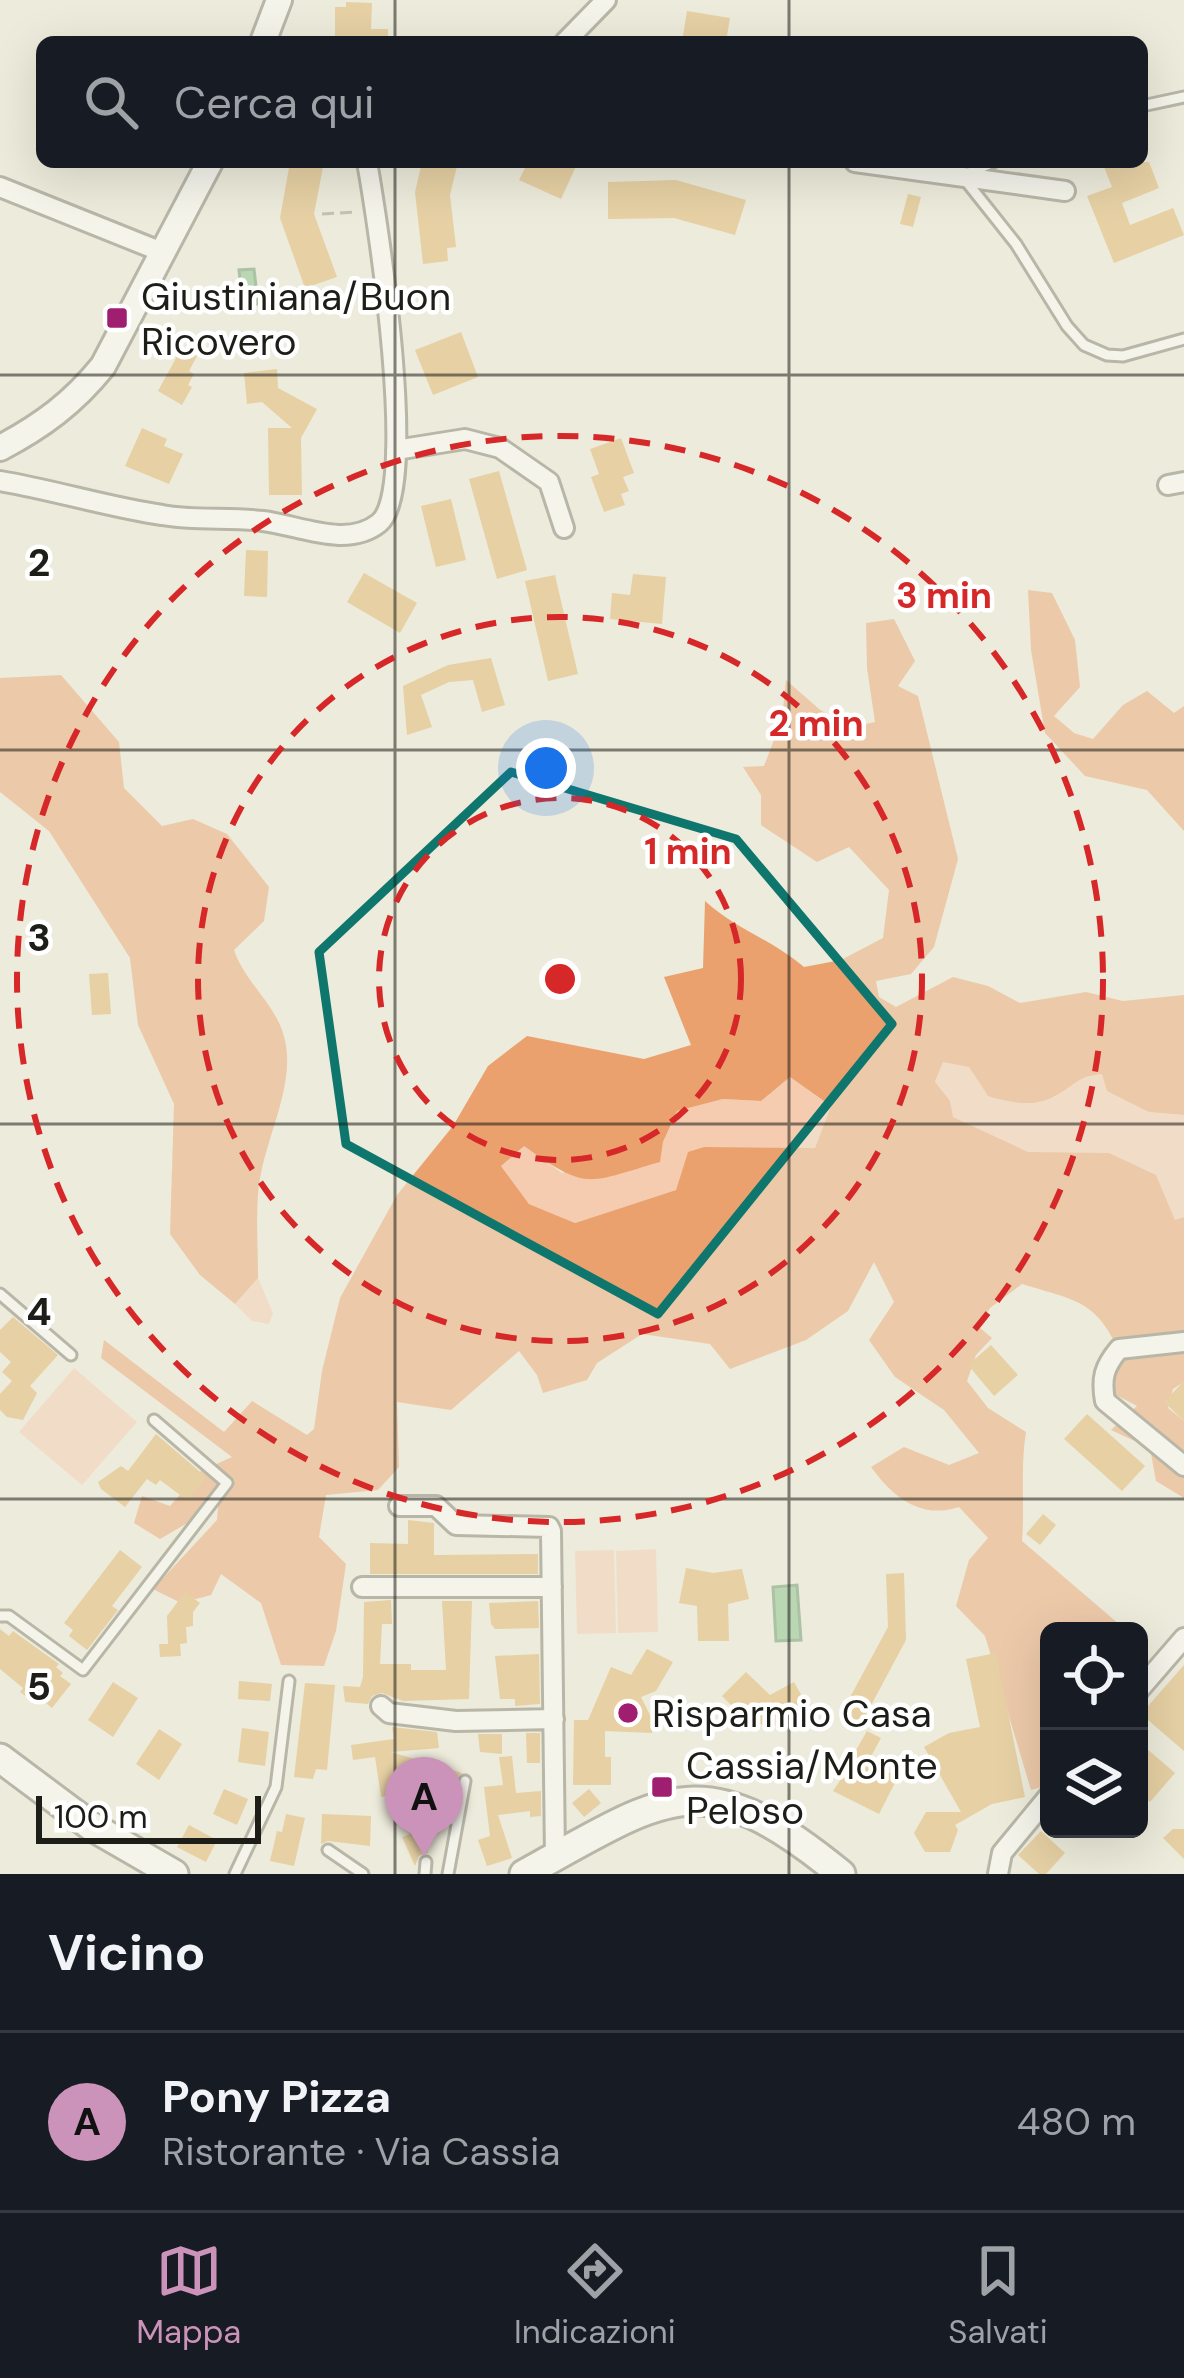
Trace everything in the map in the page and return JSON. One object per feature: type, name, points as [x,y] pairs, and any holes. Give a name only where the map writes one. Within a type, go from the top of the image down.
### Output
[{"type":"main road","points":[[0,1759],[91,1826],[174,1874]]},
{"type":"main road","points":[[524,1874],[642,1811],[674,1802],[704,1801],[734,1805],[766,1819],[842,1874]]},
{"type":"street","points":[[265,36],[279,0]]},
{"type":"street","points":[[571,36],[606,0]]},
{"type":"street","points":[[0,448],[46,424],[80,395],[103,366],[207,168]]},
{"type":"street","points":[[0,470],[9,482],[168,516],[264,521],[350,534],[377,524],[389,510],[395,482],[395,406],[368,168]]},
{"type":"street","points":[[901,168],[1065,191]]},
{"type":"street","points":[[0,187],[162,252]]},
{"type":"street","points":[[396,449],[465,439],[500,448],[549,482],[564,528]]},
{"type":"street","points":[[1184,1342],[1119,1349],[1104,1367],[1102,1386],[1105,1401],[1184,1466]]},
{"type":"street","points":[[399,1506],[436,1506],[456,1526],[549,1527],[551,1531],[555,1857]]},
{"type":"street","points":[[362,1587],[552,1587]]},
{"type":"street","points":[[1148,1680],[1184,1638]]},
{"type":"street","points":[[381,1706],[389,1713],[456,1720],[554,1719]]},
{"type":"street","points":[[998,1874],[1002,1852],[1040,1807]]},
{"type":"lane","points":[[1148,105],[1184,97]]},
{"type":"lane","points":[[980,168],[962,176],[1016,244],[1084,345],[1123,356],[1184,339]]},
{"type":"lane","points":[[0,1294],[71,1355]]},
{"type":"lane","points":[[0,1616],[9,1616],[83,1670],[227,1483],[154,1420]]},
{"type":"lane","points":[[235,1874],[276,1787],[289,1681]]},
{"type":"lane","points":[[448,1874],[465,1781]]},
{"type":"lane","points":[[433,1796],[431,1809],[457,1821]]},
{"type":"lane","points":[[328,1850],[363,1874]]},
{"type":"path","points":[[322,214],[376,211]]},
{"type":"highlighted area","points":[[511,772],[736,839],[892,1024],[658,1314],[346,1144],[319,952]]},
{"type":"shaded area","points":[[254,269],[258,304],[243,306],[239,270]]},
{"type":"shaded area","points":[[1028,590],[1052,593],[1075,640],[1080,687],[1054,716],[1074,733],[1093,739],[1123,705],[1147,691],[1174,713],[1184,706],[1184,831],[1147,790],[1085,776],[1045,733],[1031,650]]},
{"type":"shaded area","points":[[894,619],[915,661],[898,686],[918,696],[958,859],[934,947],[911,974],[876,981],[879,997],[896,1007],[953,977],[988,986],[1020,1003],[1086,992],[1123,1001],[1184,995],[1184,1115],[1149,1112],[1107,1091],[1102,1074],[1031,1103],[988,1096],[969,1067],[943,1062],[935,1082],[950,1101],[953,1117],[1028,1152],[1109,1153],[1156,1175],[1175,1220],[1184,1217],[1184,1382],[1173,1389],[1168,1408],[1184,1421],[1184,1498],[1156,1481],[1150,1448],[1111,1430],[1137,1406],[1101,1387],[1118,1349],[1091,1311],[1069,1298],[1022,1284],[990,1308],[979,1327],[992,1338],[976,1355],[967,1381],[988,1408],[1026,1432],[1022,1541],[1116,1622],[1040,1622],[1040,1788],[1031,1790],[985,1636],[956,1606],[969,1560],[988,1538],[959,1507],[932,1510],[908,1503],[871,1467],[904,1447],[949,1465],[979,1453],[944,1410],[895,1377],[869,1340],[894,1302],[874,1262],[848,1311],[806,1340],[730,1369],[710,1344],[642,1334],[597,1363],[587,1380],[543,1393],[537,1375],[519,1351],[451,1410],[397,1402],[399,1467],[378,1490],[326,1495],[319,1537],[346,1564],[336,1631],[324,1666],[281,1665],[261,1603],[221,1574],[211,1595],[181,1603],[153,1589],[217,1520],[219,1495],[210,1510],[160,1539],[134,1523],[142,1496],[170,1506],[201,1471],[232,1457],[101,1358],[104,1340],[224,1432],[252,1401],[307,1435],[314,1429],[340,1298],[397,1195],[453,1126],[488,1066],[527,1036],[644,1059],[691,1045],[664,977],[703,968],[705,901],[804,967],[841,960],[883,938],[889,890],[849,847],[817,862],[761,825],[761,795],[743,767],[764,766],[782,719],[786,680],[849,728],[875,722],[866,623]],"holes":[[[790,1077],[831,1106],[815,1148],[704,1147],[688,1152],[676,1190],[575,1223],[529,1204],[501,1166],[524,1146],[562,1171],[589,1179],[660,1162],[677,1111],[723,1099],[761,1101]]]},
{"type":"shaded area","points":[[61,675],[119,742],[124,788],[162,826],[193,819],[227,834],[269,887],[264,921],[234,950],[282,1030],[287,1069],[258,1194],[258,1278],[235,1304],[200,1275],[170,1234],[174,1104],[138,1025],[130,958],[49,831],[0,792],[0,678]]},
{"type":"shaded area","points":[[943,1061],[969,1067],[988,1096],[1055,1097],[1080,1076],[1102,1074],[1149,1112],[1184,1115],[1184,1217],[1176,1221],[1109,1153],[1028,1153],[953,1117],[935,1083]]},
{"type":"shaded area","points":[[790,1077],[831,1106],[815,1148],[704,1147],[688,1153],[676,1190],[575,1223],[529,1204],[501,1166],[524,1145],[562,1173],[663,1142],[677,1111],[723,1099],[761,1101]]},
{"type":"shaded area","points":[[258,1278],[273,1313],[269,1324],[252,1321],[235,1304]]},
{"type":"shaded area","points":[[74,1368],[137,1422],[82,1485],[19,1432]]},
{"type":"shaded area","points":[[656,1549],[658,1632],[618,1633],[616,1551]]},
{"type":"shaded area","points":[[614,1550],[616,1633],[577,1634],[575,1551]]},
{"type":"shaded area","points":[[797,1585],[801,1640],[776,1641],[773,1587]]},
{"type":"building","points":[[346,2],[372,3],[371,29],[388,29],[388,36],[335,36],[335,7],[346,7]]},
{"type":"building","points":[[687,11],[730,18],[727,36],[683,36]]},
{"type":"building","points":[[1149,162],[1159,188],[1122,203],[1130,225],[1173,208],[1184,235],[1114,263],[1087,196],[1112,187],[1104,168],[1148,168]]},
{"type":"building","points":[[289,168],[323,168],[314,214],[337,277],[305,288],[280,218]]},
{"type":"building","points":[[421,168],[457,168],[450,195],[456,247],[447,248],[448,261],[423,264],[415,192]]},
{"type":"building","points":[[525,168],[575,168],[561,199],[519,180]]},
{"type":"building","points":[[676,180],[746,200],[735,235],[674,218],[608,219],[608,182]]},
{"type":"building","points":[[908,194],[921,197],[913,227],[900,224]]},
{"type":"building","points":[[461,332],[478,377],[433,395],[415,350]]},
{"type":"building","points":[[182,347],[197,356],[189,371],[194,374],[188,385],[192,387],[182,405],[158,391]]},
{"type":"building","points":[[277,369],[278,388],[317,409],[301,438],[302,495],[269,495],[268,428],[292,428],[262,402],[247,404],[244,373]]},
{"type":"building","points":[[142,428],[167,439],[164,446],[183,454],[169,484],[125,466]]},
{"type":"building","points":[[621,438],[634,473],[623,477],[629,491],[621,494],[625,505],[604,512],[591,477],[599,474],[590,449]]},
{"type":"building","points":[[499,471],[527,570],[497,579],[469,479]]},
{"type":"building","points":[[451,499],[466,560],[436,567],[421,506]]},
{"type":"building","points":[[246,550],[268,551],[267,597],[244,596]]},
{"type":"building","points":[[364,573],[417,603],[400,633],[347,602]]},
{"type":"building","points":[[633,574],[666,577],[662,624],[610,619],[612,593],[630,595]]},
{"type":"building","points":[[555,575],[578,674],[548,681],[525,581]]},
{"type":"building","points":[[491,658],[505,705],[482,712],[473,680],[449,682],[421,695],[432,727],[407,735],[403,686],[448,665]]},
{"type":"building","points":[[108,973],[111,1014],[92,1015],[89,974]]},
{"type":"building","points":[[13,1317],[58,1355],[30,1386],[37,1393],[23,1420],[7,1417],[0,1410],[0,1394],[12,1381],[2,1372],[11,1362],[0,1352],[0,1330]]},
{"type":"building","points":[[991,1345],[1018,1375],[994,1396],[968,1365]]},
{"type":"building","points":[[1184,1381],[1184,1421],[1164,1402]]},
{"type":"building","points":[[1087,1414],[1145,1466],[1122,1491],[1064,1439]]},
{"type":"building","points":[[156,1434],[206,1477],[188,1501],[160,1480],[156,1485],[147,1479],[125,1507],[98,1482],[121,1466],[128,1471]]},
{"type":"building","points":[[1043,1514],[1056,1525],[1040,1545],[1026,1534]]},
{"type":"building","points":[[408,1520],[434,1523],[434,1555],[538,1554],[538,1574],[370,1574],[370,1543],[408,1544]]},
{"type":"building","points":[[120,1550],[142,1567],[112,1606],[118,1610],[87,1650],[69,1636],[73,1630],[64,1623]]},
{"type":"building","points":[[686,1568],[713,1573],[742,1569],[749,1599],[728,1604],[729,1641],[698,1641],[697,1606],[679,1603]]},
{"type":"building","points":[[904,1573],[906,1640],[861,1724],[841,1714],[888,1627],[886,1574]]},
{"type":"building","points":[[185,1592],[200,1603],[193,1612],[193,1626],[186,1627],[187,1643],[180,1644],[181,1656],[160,1657],[159,1644],[168,1644],[167,1616]]},
{"type":"building","points":[[391,1600],[392,1624],[382,1624],[380,1664],[411,1664],[411,1670],[446,1670],[442,1601],[472,1601],[469,1699],[403,1701],[382,1693],[372,1696],[368,1704],[345,1702],[343,1686],[360,1687],[363,1677],[364,1602]]},
{"type":"building","points":[[538,1601],[539,1628],[495,1629],[491,1624],[489,1603]]},
{"type":"building","points":[[0,1629],[9,1636],[13,1631],[59,1664],[60,1676],[71,1684],[52,1708],[36,1695],[31,1700],[20,1692],[23,1688],[0,1669]]},
{"type":"building","points":[[647,1649],[673,1662],[656,1691],[641,1697],[652,1719],[652,1733],[605,1731],[611,1785],[573,1785],[574,1720],[588,1720],[611,1667],[631,1675]]},
{"type":"building","points":[[996,1653],[1025,1797],[992,1804],[955,1825],[958,1830],[950,1852],[925,1852],[914,1833],[926,1812],[961,1812],[924,1747],[949,1733],[980,1727],[966,1659]]},
{"type":"building","points":[[539,1654],[540,1704],[515,1706],[515,1699],[500,1699],[495,1656]]},
{"type":"building","points":[[1184,1665],[1184,1751],[1148,1720],[1148,1706]]},
{"type":"building","points":[[746,1672],[770,1695],[794,1682],[809,1709],[778,1726],[749,1723],[722,1696]]},
{"type":"building","points":[[239,1681],[272,1684],[270,1701],[238,1699]]},
{"type":"building","points":[[113,1682],[138,1698],[113,1737],[88,1720]]},
{"type":"building","points":[[305,1683],[335,1685],[327,1770],[316,1769],[313,1779],[294,1777]]},
{"type":"building","points":[[392,1727],[437,1732],[439,1748],[391,1752],[415,1759],[420,1800],[405,1793],[381,1797],[375,1757],[353,1760],[351,1745],[394,1739]]},
{"type":"building","points":[[242,1728],[269,1732],[265,1766],[238,1762]]},
{"type":"building","points":[[159,1729],[182,1744],[159,1780],[136,1764]]},
{"type":"building","points":[[867,1731],[881,1738],[868,1762],[898,1777],[879,1814],[833,1791],[848,1749],[855,1752]]},
{"type":"building","points":[[526,1733],[540,1733],[540,1763],[527,1763]]},
{"type":"building","points":[[478,1734],[502,1734],[502,1754],[480,1752]]},
{"type":"building","points":[[1148,1750],[1175,1773],[1148,1800]]},
{"type":"building","points":[[512,1756],[516,1793],[541,1791],[541,1816],[530,1817],[530,1811],[498,1815],[512,1858],[487,1866],[478,1840],[490,1836],[484,1787],[503,1785],[499,1757]]},
{"type":"building","points":[[447,1768],[462,1773],[451,1808],[442,1804]]},
{"type":"building","points":[[224,1789],[248,1799],[237,1825],[213,1814]]},
{"type":"building","points":[[589,1789],[601,1803],[584,1817],[572,1803]]},
{"type":"building","points":[[286,1814],[305,1818],[294,1866],[270,1861]]},
{"type":"building","points":[[322,1814],[371,1816],[370,1846],[321,1844]]},
{"type":"building","points":[[189,1825],[217,1840],[206,1862],[177,1847]]},
{"type":"building","points":[[425,1828],[428,1853],[419,1856],[415,1866],[402,1837]]},
{"type":"building","points":[[1173,1829],[1184,1829],[1184,1859],[1163,1838]]},
{"type":"building","points":[[1040,1832],[1040,1838],[1049,1838],[1065,1853],[1046,1874],[1039,1874],[1018,1855]]},
{"type":"place","name":"Giustiniana/Buon Ricovero","points":[[117,318]]},
{"type":"place","name":"Risparmio Casa","points":[[628,1713]]},
{"type":"place","name":"Cassia/Monte Peloso","points":[[662,1787]]},
{"type":"place","name":"Pony Pizza","points":[[424,1856]]}]
